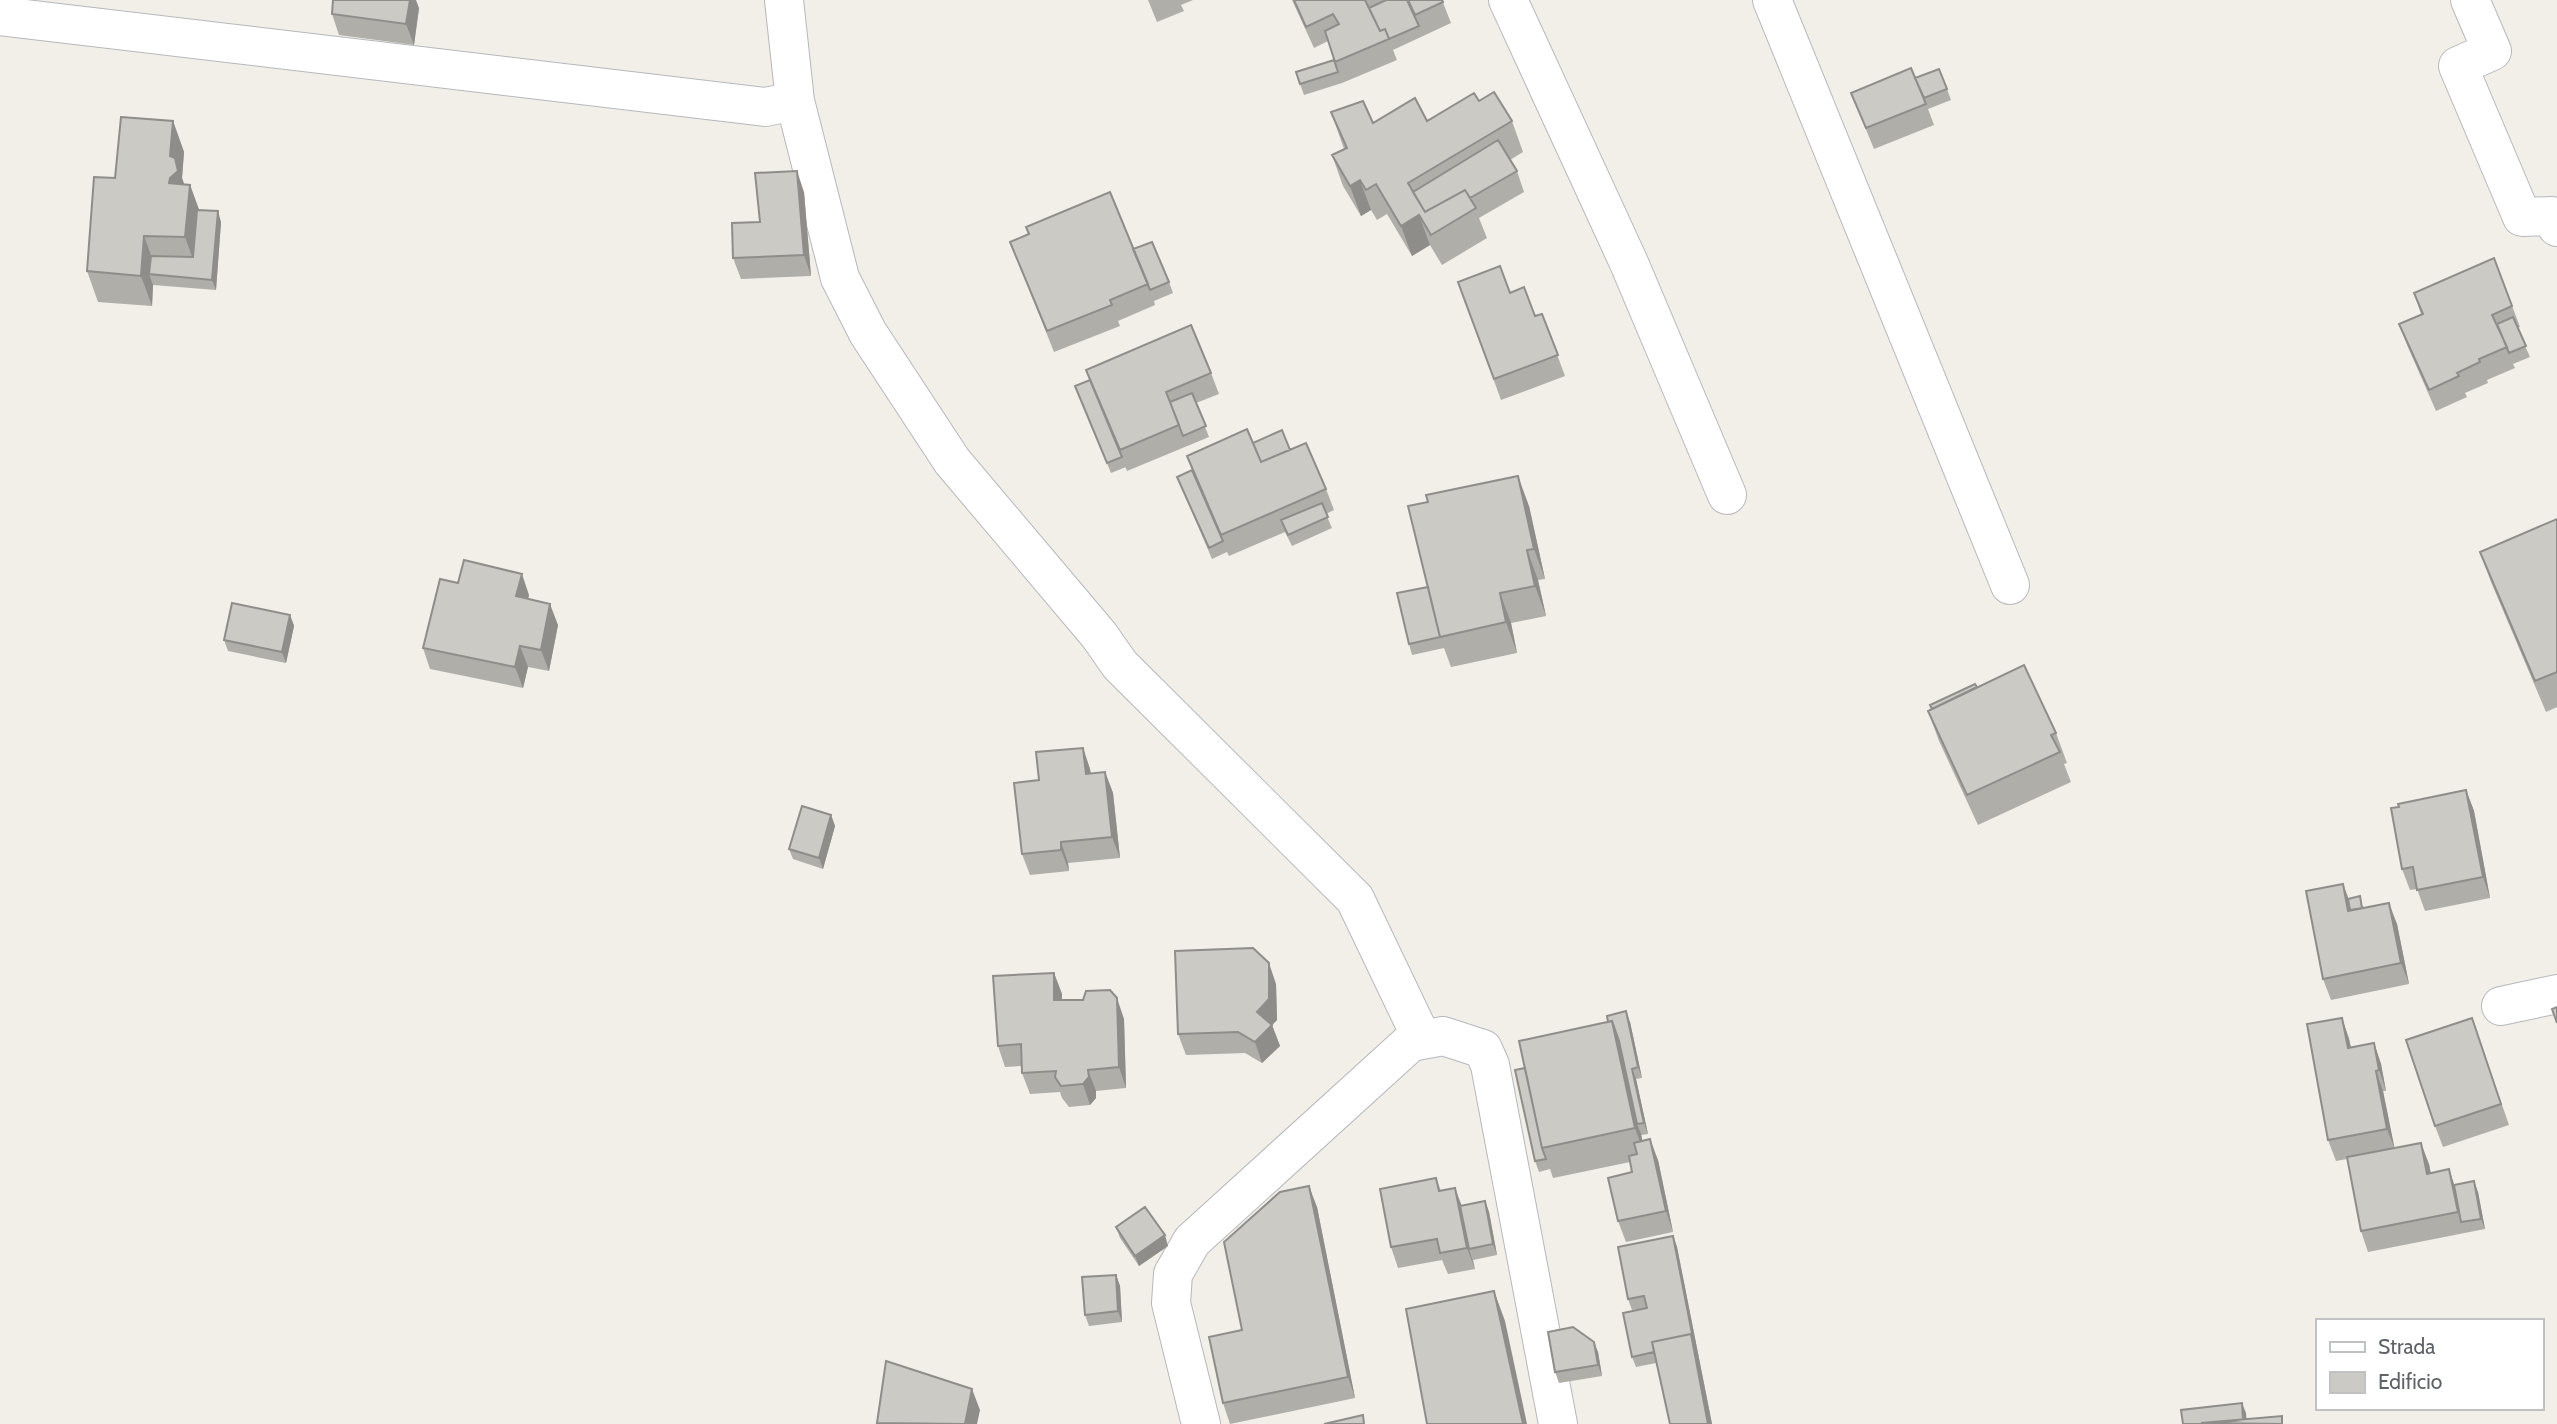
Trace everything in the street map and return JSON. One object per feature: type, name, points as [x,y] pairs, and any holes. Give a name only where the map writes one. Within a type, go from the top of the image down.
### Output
[{"type":"street","points":[[784,0],[795,101],[840,278],[868,333],[952,461],[1099,635],[1120,665],[1355,899],[1422,1040]]},
{"type":"street","points":[[1508,0],[1629,263],[1727,495]]},
{"type":"street","points":[[1772,0],[2010,585]]},
{"type":"street","points":[[2470,0],[2491,51],[2458,66],[2522,217],[2552,216],[2557,227]]},
{"type":"street","points":[[0,16],[765,107],[795,101]]},
{"type":"street","points":[[2501,1006],[2557,994]]},
{"type":"street","points":[[1200,1424],[1171,1303],[1173,1274],[1192,1241],[1411,1042],[1443,1036],[1483,1049],[1490,1065],[1558,1424]]},
{"type":"building","points":[[333,0],[410,0],[406,24],[332,14]]},
{"type":"building","points":[[1294,0],[1365,0],[1380,31],[1385,29],[1389,39],[1335,62],[1325,31],[1339,24],[1333,14],[1306,27]]},
{"type":"building","points":[[1386,0],[1407,0],[1419,26],[1389,39],[1385,29],[1380,31],[1369,8]]},
{"type":"building","points":[[1408,0],[1442,0],[1443,2],[1415,15]]},
{"type":"building","points":[[1334,60],[1338,72],[1300,84],[1296,72]]},
{"type":"building","points":[[1911,68],[1926,104],[1866,128],[1851,93]]},
{"type":"building","points":[[1939,69],[1947,89],[1924,98],[1915,78]]},
{"type":"building","points":[[1494,92],[1512,121],[1408,183],[1425,212],[1465,190],[1476,208],[1431,235],[1419,215],[1401,226],[1376,184],[1366,190],[1360,180],[1350,186],[1332,155],[1347,148],[1331,112],[1363,101],[1373,123],[1415,98],[1427,121],[1474,93],[1479,101]]},
{"type":"building","points":[[121,117],[173,121],[170,156],[175,158],[178,171],[170,178],[169,183],[190,185],[185,237],[144,236],[141,276],[87,271],[94,177],[115,178]]},
{"type":"building","points":[[1498,140],[1517,171],[1470,198],[1465,190],[1425,212],[1413,192]]},
{"type":"building","points":[[797,171],[804,255],[733,258],[732,223],[760,222],[755,173]]},
{"type":"building","points":[[1110,192],[1148,284],[1110,300],[1112,305],[1047,331],[1010,242],[1029,234],[1026,227]]},
{"type":"building","points":[[197,210],[218,211],[212,280],[149,274],[151,256],[193,257]]},
{"type":"building","points":[[1152,242],[1169,282],[1150,290],[1133,249]]},
{"type":"building","points":[[2494,258],[2512,306],[2492,315],[2507,347],[2479,359],[2480,362],[2457,373],[2459,376],[2429,390],[2399,324],[2423,314],[2414,293]]},
{"type":"building","points":[[1500,266],[1510,293],[1524,287],[1535,316],[1542,314],[1558,355],[1494,379],[1458,282]]},
{"type":"building","points":[[2513,317],[2526,346],[2509,353],[2497,324]]},
{"type":"building","points":[[1191,325],[1211,373],[1166,392],[1179,425],[1120,450],[1086,370]]},
{"type":"building","points":[[1090,380],[1122,457],[1107,463],[1075,386]]},
{"type":"building","points":[[1192,393],[1206,426],[1183,436],[1170,402]]},
{"type":"building","points":[[1247,429],[1261,462],[1306,443],[1326,489],[1221,535],[1187,456]]},
{"type":"building","points":[[1282,430],[1290,450],[1261,462],[1253,443]]},
{"type":"building","points":[[1192,470],[1223,541],[1209,548],[1177,477]]},
{"type":"building","points":[[1518,476],[1534,549],[1527,550],[1535,586],[1500,593],[1506,622],[1440,637],[1408,506],[1428,502],[1426,495]]},
{"type":"building","points":[[1322,503],[1328,517],[1288,535],[1281,520]]},
{"type":"building","points":[[2557,519],[2557,672],[2535,681],[2480,552]]},
{"type":"building","points":[[464,560],[522,574],[516,596],[550,604],[541,650],[520,646],[515,667],[423,648],[440,579],[458,583]]},
{"type":"building","points":[[1428,587],[1440,637],[1409,644],[1397,593]]},
{"type":"building","points":[[232,603],[290,615],[282,652],[224,640]]},
{"type":"building","points":[[2024,665],[2056,733],[2051,735],[2060,752],[1967,795],[1928,711]]},
{"type":"building","points":[[1975,684],[1977,687],[1932,709],[1930,705]]},
{"type":"building","points":[[1083,748],[1086,774],[1105,772],[1112,837],[1061,842],[1061,850],[1022,854],[1014,783],[1039,780],[1036,752]]},
{"type":"building","points":[[2466,790],[2483,877],[2417,890],[2413,867],[2402,869],[2391,808],[2399,807],[2398,804]]},
{"type":"building","points":[[802,806],[831,815],[819,858],[789,849]]},
{"type":"building","points":[[2343,884],[2348,911],[2389,903],[2401,963],[2323,979],[2306,891]]},
{"type":"building","points":[[2360,896],[2362,908],[2350,910],[2348,899]]},
{"type":"building","points":[[1253,948],[1269,963],[1269,999],[1257,1012],[1272,1025],[1255,1042],[1238,1032],[1178,1034],[1175,951]]},
{"type":"building","points":[[1054,973],[1054,1000],[1083,1000],[1086,991],[1110,990],[1117,998],[1119,1067],[1088,1070],[1089,1077],[1083,1084],[1061,1086],[1055,1077],[1056,1071],[1022,1073],[1021,1044],[998,1046],[993,976]]},
{"type":"building","points":[[2557,1007],[2557,1023],[2552,1009]]},
{"type":"building","points":[[1626,1011],[1638,1067],[1632,1069],[1644,1123],[1637,1124],[1619,1041],[1612,1021],[1608,1022],[1607,1016]]},
{"type":"building","points":[[2342,1018],[2348,1048],[2374,1043],[2379,1070],[2376,1071],[2387,1129],[2328,1140],[2307,1024]]},
{"type":"building","points":[[2472,1018],[2501,1104],[2435,1126],[2406,1040]]},
{"type":"building","points":[[1612,1021],[1635,1128],[1542,1148],[1519,1041]]},
{"type":"building","points":[[1525,1068],[1546,1159],[1535,1161],[1515,1070]]},
{"type":"building","points":[[1650,1139],[1666,1211],[1618,1221],[1608,1178],[1632,1172],[1629,1156],[1637,1154],[1634,1143]]},
{"type":"building","points":[[2421,1143],[2427,1174],[2449,1169],[2458,1212],[2361,1231],[2347,1157]]},
{"type":"building","points":[[1436,1178],[1439,1191],[1455,1188],[1467,1248],[1440,1253],[1437,1239],[1391,1247],[1380,1189]]},
{"type":"building","points":[[2474,1181],[2481,1219],[2461,1222],[2454,1185]]},
{"type":"building","points":[[1309,1186],[1348,1377],[1223,1403],[1209,1337],[1242,1330],[1224,1242],[1280,1192]]},
{"type":"building","points":[[1485,1201],[1493,1244],[1469,1249],[1460,1206]]},
{"type":"building","points":[[1145,1207],[1165,1235],[1135,1256],[1116,1227]]},
{"type":"building","points":[[1673,1236],[1694,1344],[1691,1334],[1652,1342],[1654,1352],[1632,1357],[1623,1313],[1647,1308],[1644,1296],[1628,1299],[1618,1247]]},
{"type":"building","points":[[1116,1275],[1118,1311],[1085,1315],[1082,1277]]},
{"type":"building","points":[[1494,1291],[1523,1424],[1427,1424],[1406,1309]]},
{"type":"building","points":[[1573,1327],[1594,1342],[1598,1365],[1555,1372],[1548,1332]]},
{"type":"building","points":[[1691,1334],[1708,1424],[1670,1424],[1652,1342]]},
{"type":"building","points":[[886,1361],[972,1389],[965,1424],[877,1423]]},
{"type":"building","points":[[2242,1403],[2243,1420],[2183,1424],[2181,1410]]},
{"type":"building","points":[[1363,1415],[1364,1424],[1324,1424]]},
{"type":"building","points":[[2282,1416],[2282,1424],[2201,1423]]}]
